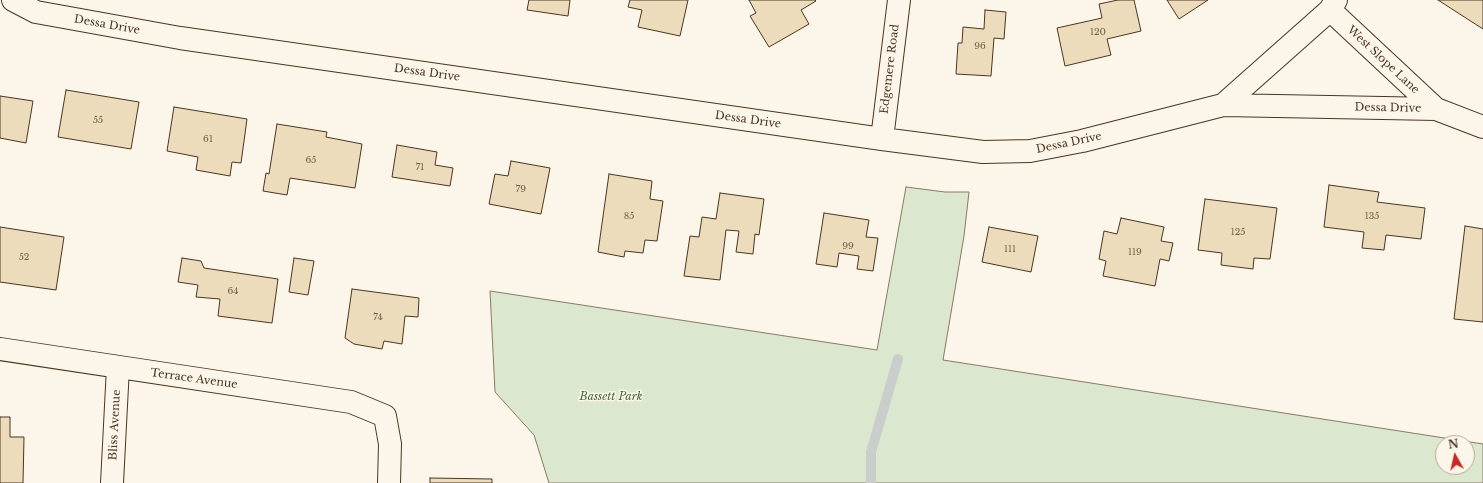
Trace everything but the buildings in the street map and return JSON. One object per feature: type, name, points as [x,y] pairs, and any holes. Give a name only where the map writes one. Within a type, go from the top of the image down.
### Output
[{"type":"street","name":"Dessa Drive","points":[[12,0],[36,12],[180,38],[882,139],[983,152],[1030,151],[1082,141],[1223,105],[1436,109],[1483,127]]},
{"type":"street","name":"Edgemere Road","points":[[882,139],[899,0]]},
{"type":"street","name":"West Slope Lane","points":[[1223,105],[1333,5],[1436,109]]},
{"type":"street","name":"Terrace Avenue","points":[[0,349],[351,402],[386,416],[390,444],[389,483]]},
{"type":"street","name":"Bliss Avenue","points":[[112,483],[118,367]]},
{"type":"green space","name":"Bassett Park","points":[[906,187],[945,192],[969,192],[964,236],[943,360],[1435,437],[1435,475],[1475,475],[1475,443],[1483,444],[1483,483],[549,483],[534,435],[495,392],[490,291],[877,350]]},
{"type":"waterway","points":[[871,483],[871,452],[898,359]]}]
